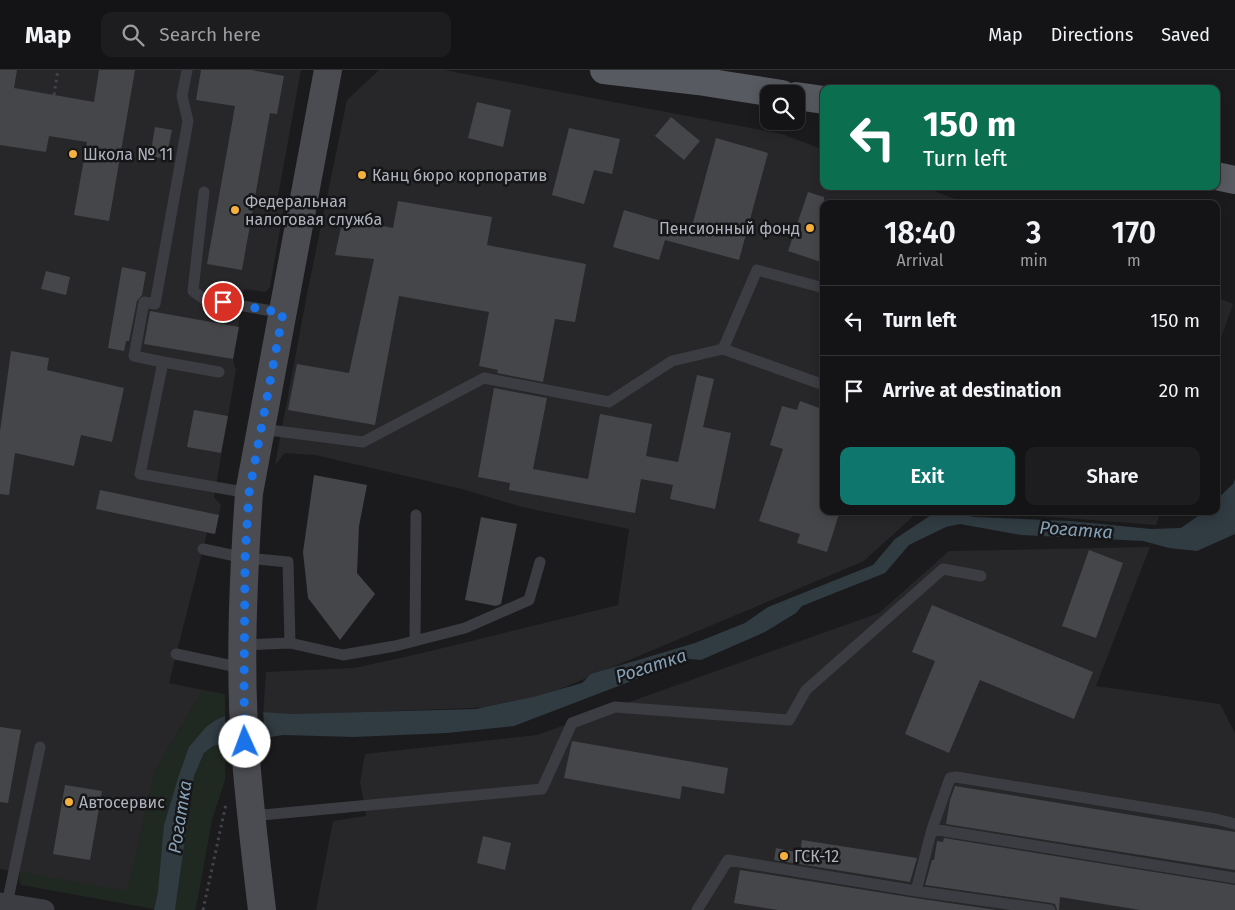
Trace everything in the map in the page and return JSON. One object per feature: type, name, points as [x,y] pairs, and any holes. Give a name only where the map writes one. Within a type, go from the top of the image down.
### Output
[{"type":"main road","points":[[604,70],[699,76],[760,89]]},
{"type":"main road","points":[[805,97],[820,99]]},
{"type":"main road","points":[[1220,177],[1235,180]]},
{"type":"street","points":[[262,910],[246,758],[244,668],[245,558],[249,493],[328,70]]},
{"type":"street","points":[[3,903],[44,910]]},
{"type":"lane","points":[[187,70],[182,96],[188,121],[155,304],[144,302],[134,356],[219,372]]},
{"type":"lane","points":[[204,192],[193,291],[204,299],[283,313]]},
{"type":"lane","points":[[723,349],[757,270],[820,287]]},
{"type":"lane","points":[[261,429],[364,442],[484,378],[608,402],[672,361],[723,349],[820,385]]},
{"type":"lane","points":[[163,362],[140,474],[249,493]]},
{"type":"lane","points":[[415,641],[416,515]]},
{"type":"lane","points":[[203,549],[245,558],[288,562],[290,642]]},
{"type":"lane","points":[[176,654],[244,668],[290,642],[343,655],[415,641],[465,628],[529,600],[540,562]]},
{"type":"lane","points":[[252,816],[542,789],[572,723],[615,707],[789,720],[806,690],[943,569],[981,576]]},
{"type":"lane","points":[[3,903],[40,747]]},
{"type":"lane","points":[[916,891],[932,829],[950,778],[956,777],[1235,824]]},
{"type":"lane","points":[[932,829],[1235,878]]},
{"type":"lane","points":[[697,910],[728,860],[916,891],[1050,910]]},
{"type":"path","points":[[54,95],[58,70]]},
{"type":"path","points":[[203,910],[228,796]]},
{"type":"shaded area","points":[[0,70],[301,70],[278,196],[284,207],[270,287],[266,292],[244,289],[233,359],[236,370],[214,497],[221,505],[215,534],[207,533],[169,683],[203,690],[155,771],[127,892],[0,869]]},
{"type":"shaded area","points":[[379,70],[444,70],[782,134],[820,148],[820,190],[931,190],[958,200],[820,200],[820,515],[915,515],[864,561],[520,706],[263,716],[266,672],[354,668],[618,605],[629,529],[522,507],[462,489],[315,455],[285,453],[275,465],[307,294],[347,100]]},
{"type":"shaded area","points":[[1220,299],[1233,304],[1220,341]]},
{"type":"shaded area","points":[[1025,515],[1160,515],[1156,525]]},
{"type":"shaded area","points":[[1150,547],[1096,686],[1220,704],[1235,733],[1235,910],[316,910],[333,821],[366,816],[360,782],[365,754],[537,735],[879,613],[949,551]]},
{"type":"shaded area","points":[[203,690],[225,694],[225,716],[206,727],[154,909],[21,885],[19,879],[20,872],[127,891],[155,771]]},
{"type":"shaded area","points":[[226,744],[225,780],[212,820],[196,908],[195,910],[175,910],[194,776],[204,753],[213,746]]},
{"type":"water","name":"Рогатка","points":[[1235,479],[1235,534],[1197,551],[1169,548],[1143,541],[1021,535],[960,524],[946,527],[909,545],[885,573],[802,606],[796,613],[765,632],[701,660],[689,659],[514,726],[447,733],[354,737],[283,735],[213,746],[204,753],[194,776],[175,910],[154,910],[158,891],[164,825],[189,747],[206,727],[225,716],[260,712],[293,714],[476,709],[533,697],[582,683],[591,674],[695,643],[745,623],[768,607],[873,565],[895,539],[931,515],[1071,521],[1151,529],[1181,528],[1199,515],[1220,515],[1220,496],[1233,484]]},
{"type":"pier","points":[[263,709],[265,740],[226,747],[225,713]]},
{"type":"building","points":[[0,70],[17,70],[14,88],[94,102],[99,70],[135,70],[109,221],[74,215],[87,142],[49,136],[46,152],[0,145]]},
{"type":"building","name":"Федеральная налоговая служба","points":[[201,70],[252,70],[284,76],[277,114],[270,113],[242,270],[207,264],[235,106],[196,100]]},
{"type":"building","points":[[477,102],[511,110],[503,147],[468,138]]},
{"type":"building","points":[[671,117],[700,141],[684,160],[655,136]]},
{"type":"building","points":[[155,127],[172,130],[166,159],[150,156]]},
{"type":"building","points":[[569,128],[620,139],[612,174],[594,170],[584,204],[552,195]]},
{"type":"building","points":[[716,138],[768,153],[739,260],[665,240],[659,260],[613,247],[624,210],[691,230]]},
{"type":"building","name":"Пенсионный фонд","points":[[808,192],[824,197],[824,200],[820,200],[820,262],[788,251]]},
{"type":"building","points":[[398,201],[492,217],[487,245],[586,264],[575,322],[555,319],[543,382],[497,373],[498,370],[479,366],[489,312],[399,296],[375,425],[288,410],[297,364],[349,373],[374,259],[335,255],[343,218],[393,228]]},
{"type":"building","points":[[122,267],[146,272],[142,295],[137,301],[129,341],[126,341],[124,351],[108,348]]},
{"type":"building","points":[[46,271],[70,277],[66,295],[41,289]]},
{"type":"building","points":[[150,311],[239,327],[233,359],[144,344]]},
{"type":"building","points":[[11,351],[49,358],[47,370],[124,388],[112,442],[81,435],[74,466],[15,453],[9,495],[0,494],[0,431]]},
{"type":"building","points":[[697,375],[714,379],[703,427],[731,433],[715,509],[670,499],[673,485],[641,479],[635,513],[509,490],[510,483],[478,477],[494,388],[547,398],[533,469],[588,479],[600,414],[652,424],[646,456],[678,462]]},
{"type":"building","points":[[800,401],[820,408],[820,515],[839,515],[827,552],[797,543],[800,534],[759,521],[783,449],[770,445],[782,406],[797,410]]},
{"type":"building","points":[[194,410],[228,416],[221,453],[187,447]]},
{"type":"building","points":[[314,475],[367,485],[359,526],[357,573],[375,594],[340,640],[308,598],[303,552]]},
{"type":"building","points":[[100,490],[219,515],[215,534],[96,509]]},
{"type":"building","points":[[481,517],[517,524],[501,604],[496,606],[465,600]]},
{"type":"building","points":[[1089,550],[1123,563],[1096,638],[1062,626]]},
{"type":"building","points":[[932,605],[1093,672],[1074,719],[980,680],[949,753],[905,734],[935,661],[912,652]]},
{"type":"building","points":[[0,727],[21,730],[8,803],[0,802]]},
{"type":"building","points":[[572,741],[728,768],[724,794],[682,786],[680,799],[564,778]]},
{"type":"building","points":[[65,785],[102,791],[90,860],[53,854]]},
{"type":"building","points":[[955,786],[1235,832],[1235,870],[946,824],[950,800]]},
{"type":"building","points":[[483,836],[511,843],[505,870],[477,863]]},
{"type":"building","points":[[944,838],[1235,885],[1235,910],[1140,910],[1060,897],[1059,910],[1057,910],[1055,904],[1051,903],[925,885],[932,860],[934,860],[937,841],[943,842]]},
{"type":"building","points":[[802,840],[917,858],[910,882],[774,860],[776,848],[800,853]]},
{"type":"building","points":[[740,870],[997,910],[778,910],[734,903]]},
{"type":"place","name":"Школа № 11","points":[[73,154]]},
{"type":"place","name":"Канц бюро корпоратив","points":[[362,175]]},
{"type":"place","name":"Федеральная налоговая служба","points":[[235,210]]},
{"type":"place","name":"Пенсионный фонд","points":[[810,228]]},
{"type":"place","name":"Автосервис","points":[[69,802]]},
{"type":"place","name":"ГСК-12","points":[[784,856]]},
{"type":"route","points":[[223,302],[283,313],[249,493],[245,558],[245,742]]}]
